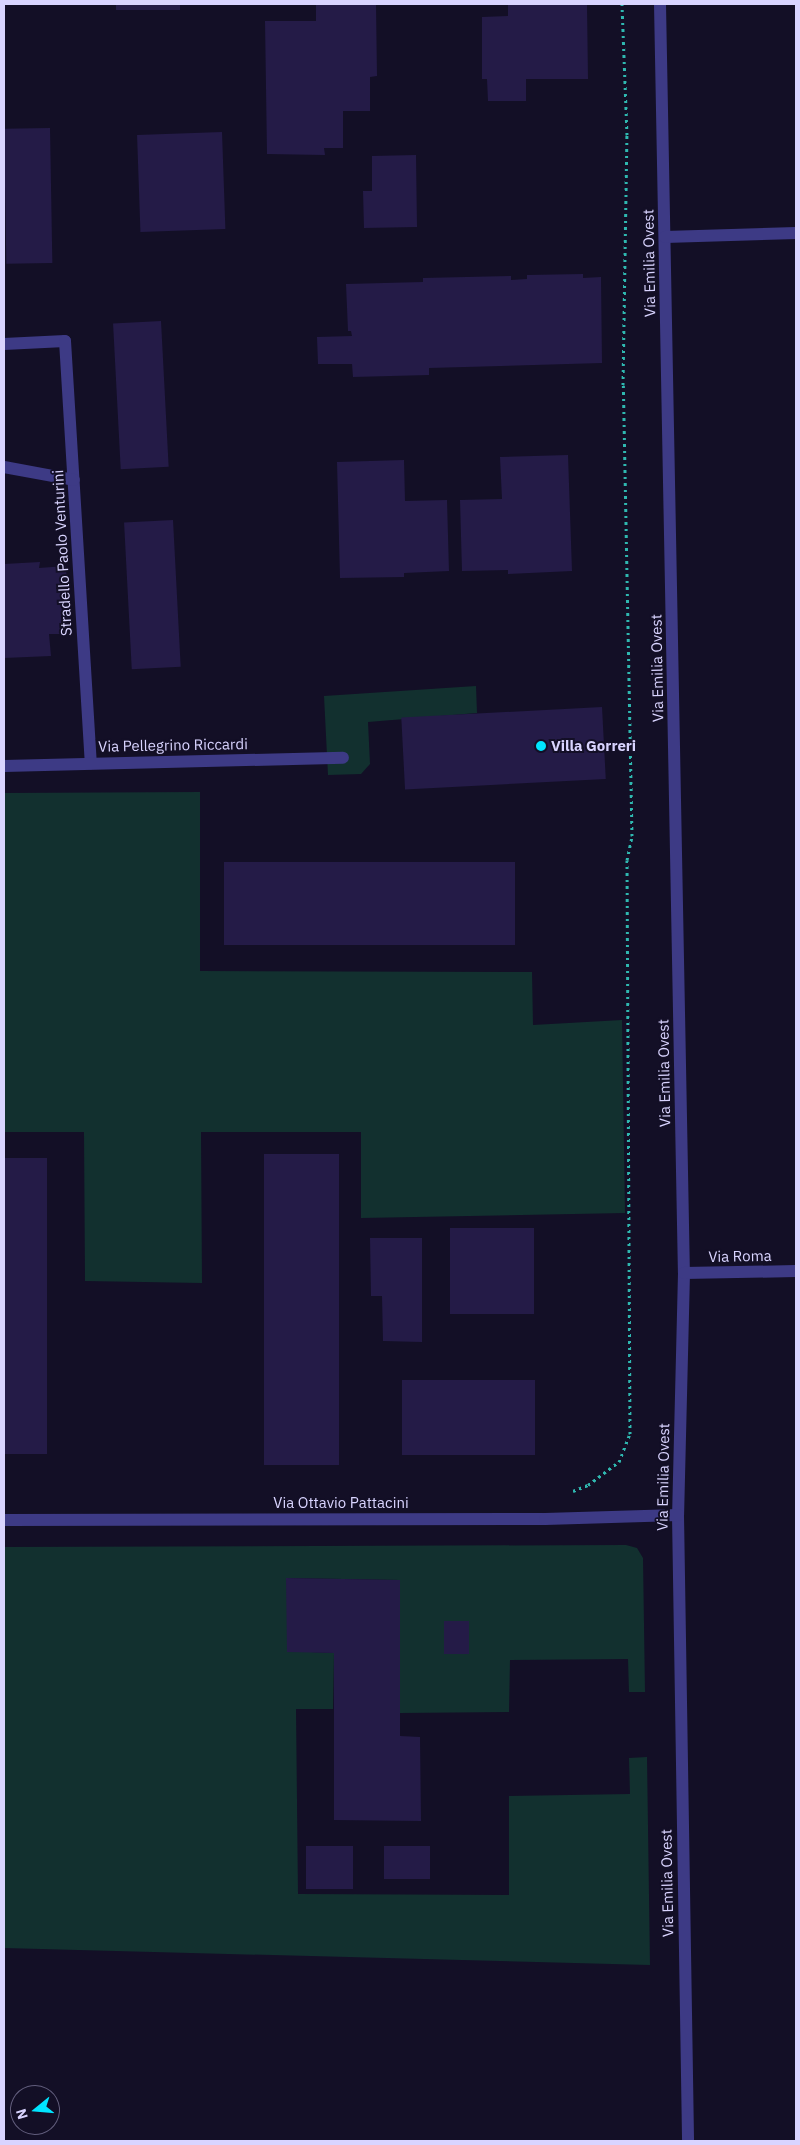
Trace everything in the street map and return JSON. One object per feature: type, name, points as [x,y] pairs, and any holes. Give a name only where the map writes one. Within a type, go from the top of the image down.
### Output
[{"type":"street","name":"Via Emilia Ovest","points":[[660,4],[684,1273],[678,1515],[688,2141]]},
{"type":"street","points":[[665,236],[796,233]]},
{"type":"street","name":"Stradello Paolo Venturini","points":[[4,344],[64,341],[91,763]]},
{"type":"street","points":[[4,467],[74,480]]},
{"type":"street","name":"Via Pellegrino Riccardi","points":[[4,766],[343,758]]},
{"type":"street","name":"Via Roma","points":[[684,1273],[796,1271]]},
{"type":"street","name":"Via Ottavio Pattacini","points":[[4,1520],[545,1519],[678,1515]]},
{"type":"path","points":[[569,1493],[588,1485],[619,1462],[630,1434],[627,860],[632,836],[624,385],[627,135],[622,4]]},
{"type":"green space","points":[[476,686],[477,713],[368,722],[370,764],[361,774],[328,775],[324,696]]},
{"type":"green space","points":[[200,792],[200,971],[532,972],[533,1025],[622,1020],[625,1213],[361,1218],[361,1132],[201,1132],[202,1283],[85,1281],[84,1132],[4,1132],[4,793]]},
{"type":"green space","points":[[626,1545],[637,1548],[643,1558],[645,1692],[629,1692],[628,1659],[510,1660],[509,1712],[400,1713],[399,1580],[287,1578],[287,1651],[334,1653],[333,1709],[296,1709],[298,1894],[509,1895],[509,1796],[630,1794],[629,1758],[647,1757],[650,1965],[4,1948],[4,1547]]},
{"type":"building","points":[[116,4],[180,4],[180,10],[116,10]]},
{"type":"building","points":[[316,4],[376,4],[377,76],[370,77],[370,111],[343,111],[343,148],[324,148],[325,155],[267,154],[265,21],[316,21]]},
{"type":"building","points":[[508,4],[587,4],[588,79],[526,79],[526,101],[488,101],[487,79],[482,79],[482,17],[508,16]]},
{"type":"building","points":[[50,128],[52,263],[6,264],[4,129]]},
{"type":"building","points":[[222,132],[225,229],[140,232],[137,135]]},
{"type":"building","points":[[416,155],[417,227],[364,228],[363,191],[372,191],[372,156]]},
{"type":"building","points":[[583,274],[583,278],[601,277],[602,363],[429,368],[429,375],[353,377],[352,364],[318,364],[317,337],[352,336],[351,331],[348,331],[346,284],[423,282],[423,278],[511,276],[511,280],[527,279],[527,275]]},
{"type":"building","points":[[161,321],[169,467],[121,469],[113,324]]},
{"type":"building","points":[[568,455],[572,571],[508,574],[508,570],[462,571],[460,500],[502,499],[500,457]]},
{"type":"building","points":[[404,460],[405,501],[447,500],[449,571],[404,573],[404,577],[340,578],[337,462]]},
{"type":"building","points":[[173,520],[181,667],[132,669],[124,523]]},
{"type":"building","points":[[40,562],[39,568],[66,566],[69,634],[49,634],[51,656],[4,658],[4,564]]},
{"type":"building","name":"Villa Gorreri","points":[[602,707],[606,779],[405,789],[401,718]]},
{"type":"building","points":[[224,862],[515,862],[515,945],[224,945]]},
{"type":"building","points":[[264,1154],[339,1154],[339,1465],[264,1465]]},
{"type":"building","points":[[4,1158],[47,1158],[47,1454],[4,1454]]},
{"type":"building","points":[[450,1228],[534,1228],[534,1314],[450,1314]]},
{"type":"building","points":[[370,1238],[422,1238],[422,1342],[383,1341],[382,1296],[371,1296]]},
{"type":"building","points":[[402,1380],[535,1380],[535,1455],[402,1455]]},
{"type":"building","points":[[286,1578],[400,1580],[400,1736],[420,1737],[421,1821],[334,1820],[334,1653],[287,1652]]},
{"type":"building","points":[[444,1621],[469,1621],[469,1654],[444,1654]]},
{"type":"building","points":[[306,1846],[353,1846],[353,1889],[306,1889]]},
{"type":"building","points":[[384,1846],[430,1846],[430,1879],[384,1879]]},
{"type":"place","name":"Villa Gorreri","points":[[541,746]]}]
